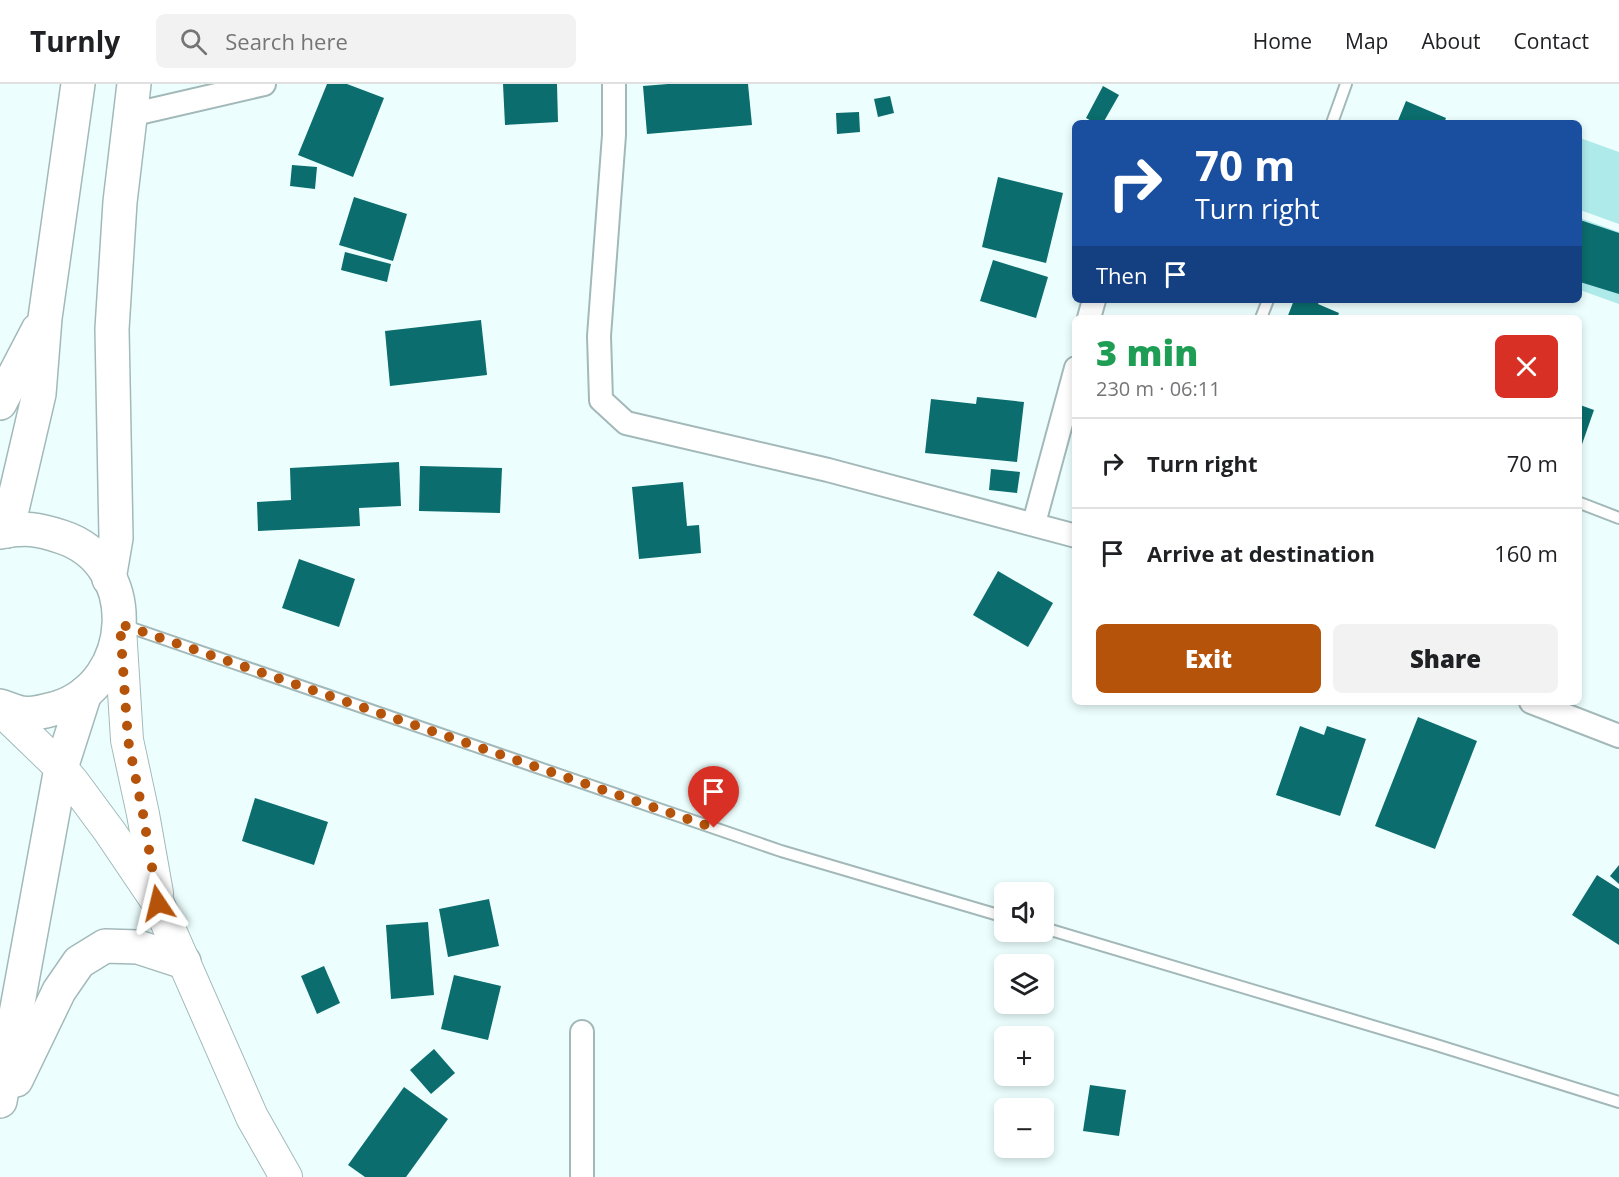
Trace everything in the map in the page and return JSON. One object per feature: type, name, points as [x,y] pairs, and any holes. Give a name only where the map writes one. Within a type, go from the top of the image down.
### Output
[{"type":"main road","points":[[4,532],[39,393],[45,318],[78,84]]},
{"type":"main road","points":[[110,579],[116,538],[112,329],[120,202],[132,100]]},
{"type":"main road","points":[[0,403],[45,318]]},
{"type":"main road","points":[[0,707],[21,713],[43,712],[66,705],[85,693],[106,669],[118,640],[120,624],[119,604],[110,579],[91,553],[75,541],[38,529],[18,528],[4,532]]},
{"type":"main road","points":[[0,1101],[61,768],[85,693]]},
{"type":"main road","points":[[0,1114],[48,1013],[79,962],[105,946],[138,947],[184,962]]},
{"type":"street","points":[[132,100],[264,84]]},
{"type":"street","points":[[615,84],[614,135],[599,336],[602,400],[626,423],[828,470],[1072,535]]},
{"type":"street","points":[[1034,523],[1072,383]]},
{"type":"street","points":[[120,624],[128,740],[158,903]]},
{"type":"street","points":[[1539,705],[1619,735]]},
{"type":"street","points":[[0,707],[61,768],[110,832],[158,903],[252,1117],[286,1177]]},
{"type":"street","points":[[582,1032],[582,1177]]},
{"type":"lane","points":[[1333,120],[1346,84]]},
{"type":"lane","points":[[1582,504],[1619,518]]},
{"type":"lane","points":[[120,624],[781,851],[994,914]]},
{"type":"lane","points":[[1054,931],[1422,1040],[1619,1102]]},
{"type":"shaded area","points":[[1582,139],[1619,152],[1619,224],[1582,211]]},
{"type":"shaded area","points":[[1582,219],[1619,232],[1619,304],[1582,291]]},
{"type":"building","points":[[327,84],[347,84],[384,98],[353,177],[298,155]]},
{"type":"building","points":[[503,84],[557,84],[558,122],[505,125]]},
{"type":"building","points":[[748,84],[752,125],[647,134],[643,86]]},
{"type":"building","points":[[1103,86],[1119,95],[1105,120],[1086,118]]},
{"type":"building","points":[[890,96],[894,113],[878,117],[874,99]]},
{"type":"building","points":[[1406,101],[1446,118],[1445,120],[1398,120]]},
{"type":"building","points":[[859,112],[860,132],[837,134],[836,113]]},
{"type":"building","points":[[292,165],[317,167],[315,189],[290,186]]},
{"type":"building","points":[[998,177],[1063,193],[1046,263],[982,247]]},
{"type":"building","points":[[354,197],[407,214],[393,261],[339,245]]},
{"type":"building","points":[[1582,221],[1619,233],[1619,294],[1582,283]]},
{"type":"building","points":[[345,252],[391,264],[387,282],[341,270]]},
{"type":"building","points":[[993,260],[1048,277],[1036,318],[980,301]]},
{"type":"building","points":[[1293,303],[1318,303],[1339,313],[1338,315],[1288,315]]},
{"type":"building","points":[[481,320],[487,375],[390,386],[385,331]]},
{"type":"building","points":[[977,397],[1024,402],[1017,462],[925,453],[931,399],[976,404]]},
{"type":"building","points":[[1582,406],[1594,410],[1582,444]]},
{"type":"building","points":[[399,462],[401,506],[359,508],[360,526],[258,531],[257,502],[291,500],[290,468]]},
{"type":"building","points":[[420,466],[502,468],[500,513],[419,511]]},
{"type":"building","points":[[991,469],[1020,472],[1017,493],[989,490]]},
{"type":"building","points":[[683,482],[687,526],[699,525],[701,553],[639,559],[632,487]]},
{"type":"building","points":[[299,559],[355,579],[339,627],[282,608]]},
{"type":"building","points":[[998,571],[1053,603],[1028,647],[973,615]]},
{"type":"building","points":[[1418,717],[1477,741],[1435,849],[1375,826]]},
{"type":"building","points":[[1300,726],[1324,735],[1327,726],[1366,739],[1340,816],[1276,795]]},
{"type":"building","points":[[255,798],[328,822],[314,865],[242,841]]},
{"type":"building","points":[[1619,865],[1619,884],[1610,876]]},
{"type":"building","points":[[1597,875],[1619,889],[1619,945],[1572,915]]},
{"type":"building","points":[[489,899],[499,946],[448,957],[439,909]]},
{"type":"building","points":[[428,922],[434,995],[391,999],[386,925]]},
{"type":"building","points":[[324,966],[340,1003],[317,1014],[301,976]]},
{"type":"building","points":[[454,975],[501,986],[488,1040],[441,1029]]},
{"type":"building","points":[[434,1049],[455,1073],[431,1094],[410,1070]]},
{"type":"building","points":[[1090,1085],[1126,1090],[1119,1136],[1083,1131]]},
{"type":"building","points":[[404,1087],[448,1119],[406,1177],[365,1177],[348,1165]]},
{"type":"route","points":[[158,903],[128,740],[120,624],[714,828]]}]
